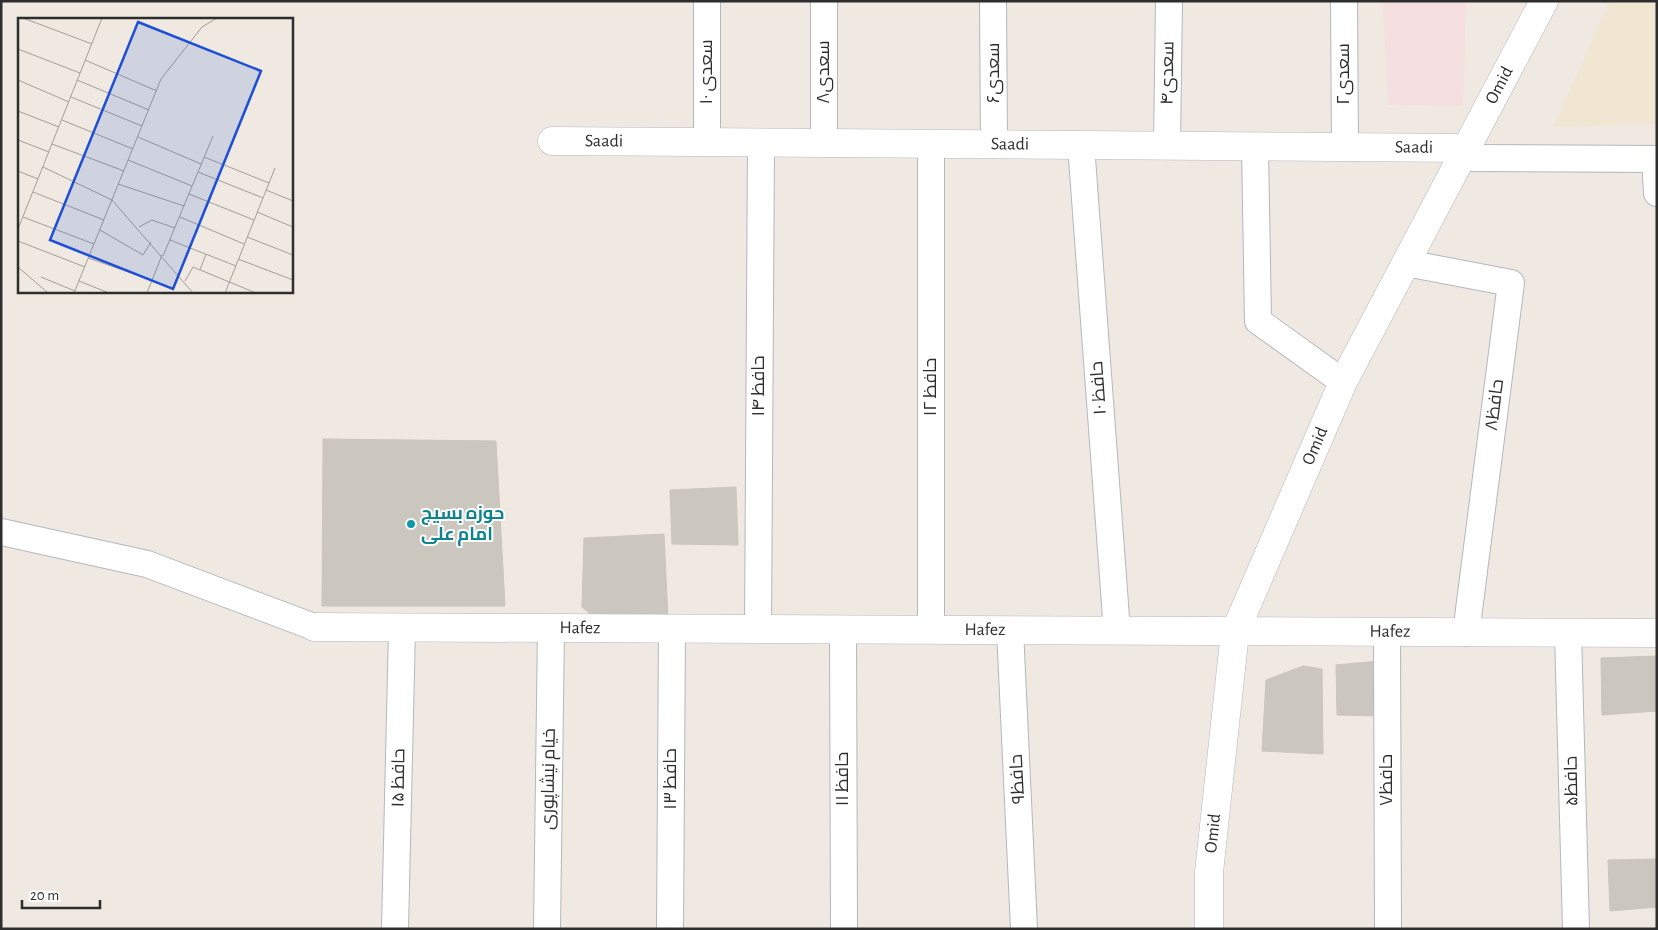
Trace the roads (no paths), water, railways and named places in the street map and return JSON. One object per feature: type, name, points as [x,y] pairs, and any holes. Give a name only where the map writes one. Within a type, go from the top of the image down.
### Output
[{"type":"street","name":"سعدی ۱۰","points":[[706,1],[706,142]]},
{"type":"street","name":"سعدی۸","points":[[824,1],[824,143]]},
{"type":"street","name":"سعدی۶","points":[[993,1],[994,144]]},
{"type":"street","name":"سعدی۴","points":[[1167,146],[1169,1]]},
{"type":"street","name":"سعدی۲","points":[[1344,1],[1345,147]]},
{"type":"street","name":"Omid","points":[[1208,929],[1210,872],[1235,632],[1343,382],[1544,1]]},
{"type":"street","name":"Saadi","points":[[552,141],[1345,147],[1464,153]]},
{"type":"street","name":"حافظ ۱۴","points":[[758,629],[761,143]]},
{"type":"street","name":"حافظ ۱۲","points":[[931,144],[932,630]]},
{"type":"street","name":"حافظ ۱۰","points":[[1081,145],[1117,631]]},
{"type":"street","points":[[1256,146],[1258,320],[1343,382]]},
{"type":"street","points":[[1464,153],[1656,159],[1657,193]]},
{"type":"street","name":"حافظ۸","points":[[1406,263],[1511,283],[1466,632]]},
{"type":"street","points":[[1,532],[147,564],[314,628]]},
{"type":"street","name":"Hafez","points":[[314,628],[1657,633]]},
{"type":"street","name":"حافظ ۱۵","points":[[395,929],[402,628]]},
{"type":"street","name":"خیام نیشاپوری","points":[[547,929],[551,628]]},
{"type":"street","name":"حافظ ۱۳","points":[[670,929],[672,629]]},
{"type":"street","name":"حافظ ۱۱","points":[[843,630],[844,929]]},
{"type":"street","name":"حافظ۹","points":[[1010,630],[1024,929]]},
{"type":"street","name":"حافظ۷","points":[[1387,632],[1388,929]]},
{"type":"street","name":"حافظ۵","points":[[1568,633],[1576,929]]},
{"type":"place","name":"حوزه بسیج امام علی","points":[[411,524]]}]
